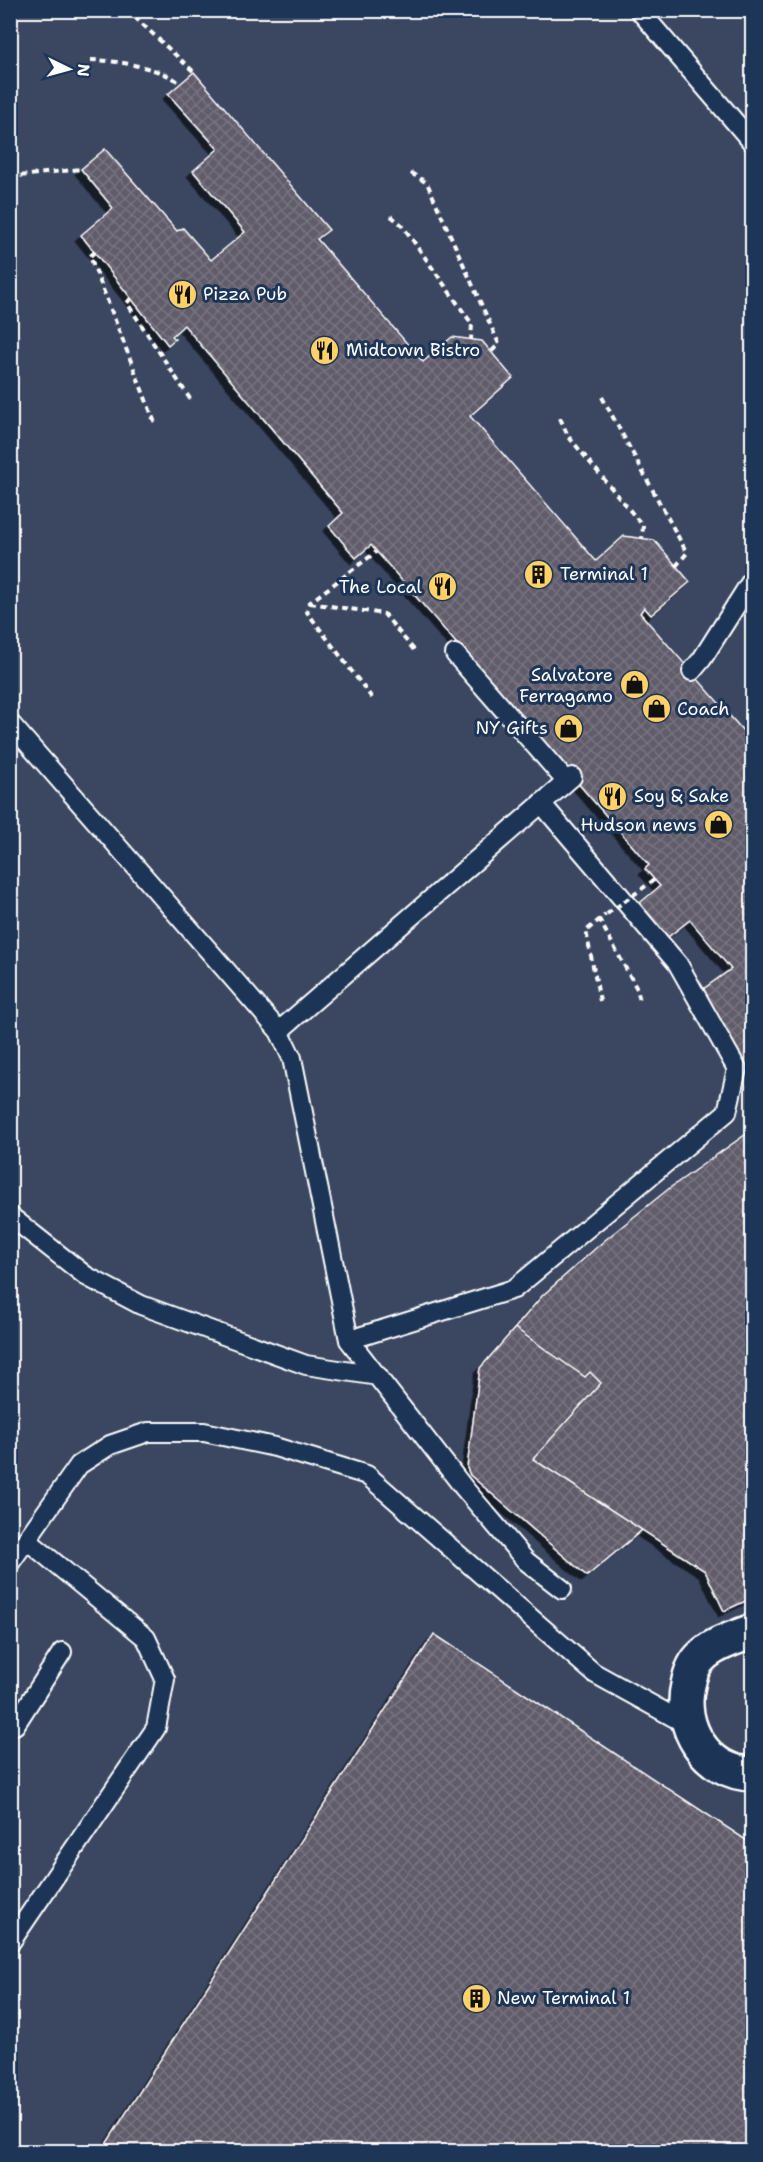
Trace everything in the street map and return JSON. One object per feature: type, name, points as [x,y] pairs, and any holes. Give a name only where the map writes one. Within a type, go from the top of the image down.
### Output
[{"type":"street","points":[[753,1631],[717,1645],[696,1664],[685,1695],[688,1725],[697,1744],[708,1756],[725,1765],[753,1774]]},
{"type":"lane","points":[[639,10],[753,142]]},
{"type":"lane","points":[[692,671],[753,580]]},
{"type":"lane","points":[[279,1032],[569,779],[455,654]]},
{"type":"lane","points":[[10,723],[279,1032],[292,1058],[349,1340],[464,1488],[526,1561],[562,1589]]},
{"type":"lane","points":[[349,1340],[514,1289],[727,1112],[736,1069],[678,964],[541,803]]},
{"type":"lane","points":[[10,1216],[86,1276],[141,1305],[306,1365],[378,1376]]},
{"type":"lane","points":[[10,1563],[79,1465],[110,1445],[148,1432],[204,1432],[275,1447],[367,1475],[594,1673],[688,1725]]},
{"type":"lane","points":[[10,1943],[156,1728],[165,1679],[146,1638],[27,1540]]},
{"type":"lane","points":[[12,1726],[62,1652]]},
{"type":"path","points":[[127,10],[194,72]]},
{"type":"path","points":[[92,60],[108,60],[172,76],[181,84]]},
{"type":"path","points":[[10,177],[81,169]]},
{"type":"path","points":[[411,173],[427,183],[500,344],[491,352]]},
{"type":"path","points":[[391,216],[402,225],[472,324],[471,340]]},
{"type":"path","points":[[95,252],[90,256],[155,423]]},
{"type":"path","points":[[131,298],[127,303],[192,402]]},
{"type":"path","points":[[602,398],[687,553],[676,566]]},
{"type":"path","points":[[560,418],[568,436],[643,526],[642,539]]},
{"type":"path","points":[[372,698],[307,612],[309,603],[376,552]]},
{"type":"path","points":[[309,603],[384,614],[414,650]]},
{"type":"path","points":[[600,1001],[586,931],[654,880]]},
{"type":"path","points":[[599,919],[637,988],[640,1001]]},
{"type":"shaded area","points":[[11,11],[752,11],[752,2151],[11,2152]]},
{"type":"building","name":"Terminal 1","points":[[194,72],[329,230],[317,239],[423,362],[452,337],[482,341],[513,378],[470,416],[596,561],[624,536],[654,540],[690,582],[651,615],[644,607],[640,613],[752,741],[752,1077],[699,992],[731,969],[690,920],[664,940],[635,907],[660,886],[645,869],[649,865],[371,545],[356,558],[329,526],[343,513],[184,325],[172,336],[175,339],[168,345],[81,235],[113,208],[81,169],[105,149],[177,231],[183,228],[211,260],[245,232],[193,171],[218,149],[168,94]]},
{"type":"building","points":[[752,1130],[752,1598],[724,1611],[705,1571],[533,1459],[601,1383],[590,1372],[585,1377],[515,1328],[542,1296],[605,1240],[671,1187]]},
{"type":"building","points":[[515,1328],[585,1377],[590,1372],[601,1383],[533,1459],[642,1530],[587,1576],[470,1475],[467,1468],[480,1368]]},
{"type":"building","name":"New Terminal 1","points":[[434,1634],[752,1844],[752,2152],[101,2152]]},
{"type":"place","name":"Pizza Pub","points":[[182,294]]},
{"type":"place","name":"Midtown Bistro","points":[[325,350]]},
{"type":"place","name":"Terminal 1","points":[[539,574]]},
{"type":"place","name":"The Local","points":[[443,587]]},
{"type":"place","name":"Salvatore Ferragamo","points":[[634,685]]},
{"type":"place","name":"Coach","points":[[656,709]]},
{"type":"place","name":"NY Gifts","points":[[569,728]]},
{"type":"place","name":"Soy & Sake","points":[[613,796]]},
{"type":"place","name":"Hudson news","points":[[718,825]]},
{"type":"place","name":"New Terminal 1","points":[[476,1998]]}]
